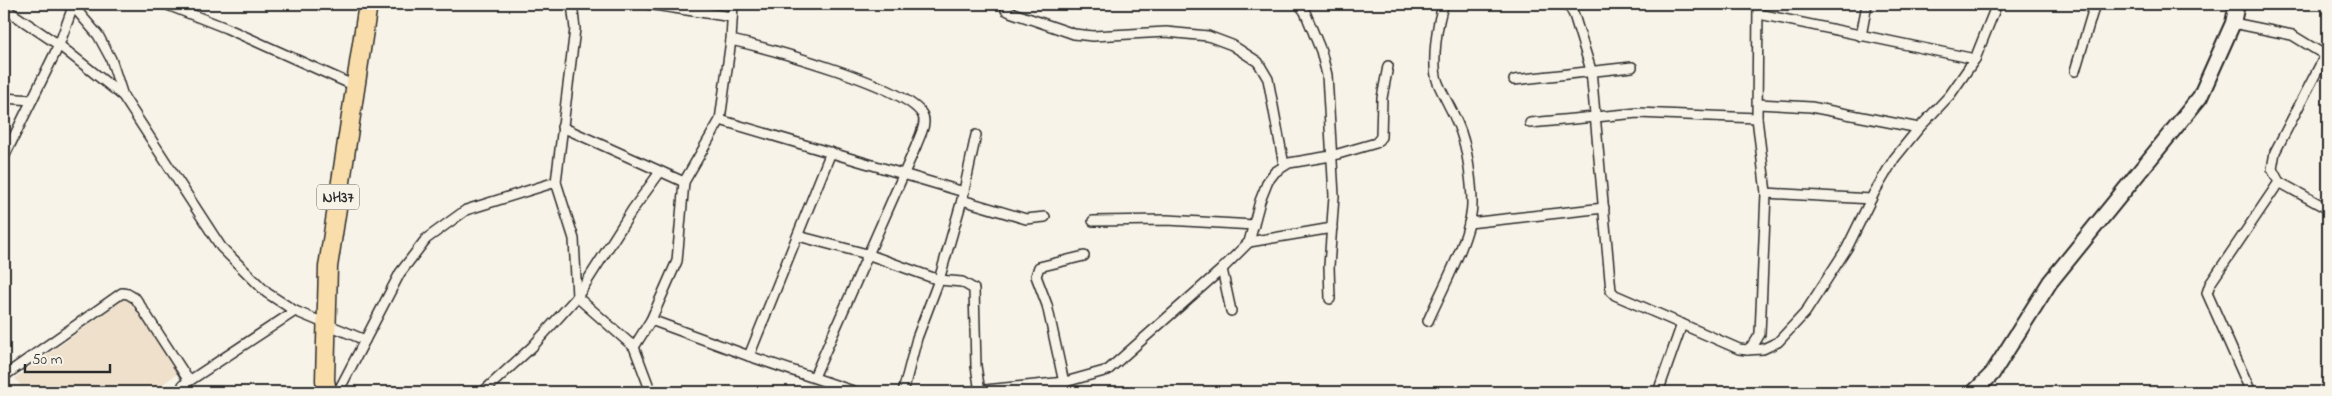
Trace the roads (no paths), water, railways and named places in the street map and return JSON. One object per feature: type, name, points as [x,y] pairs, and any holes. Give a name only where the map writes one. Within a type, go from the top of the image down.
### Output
[{"type":"highway","name":"NH37","points":[[327,392],[325,380],[328,267],[368,4]]},
{"type":"street","points":[[165,4],[226,28],[355,86]]},
{"type":"street","points":[[572,4],[575,29],[556,182],[574,239],[577,297],[634,346],[651,392]]},
{"type":"street","points":[[648,4],[732,17]]},
{"type":"street","points":[[634,346],[651,320],[677,261],[684,182],[720,120],[731,40],[733,4]]},
{"type":"street","points":[[1006,4],[1006,10],[1010,12],[1074,34],[1093,36],[1166,32],[1208,36],[1232,45],[1258,62],[1268,79],[1284,165]]},
{"type":"street","points":[[1299,4],[1305,12],[1321,51],[1328,75],[1334,196],[1329,266],[1330,299]]},
{"type":"street","points":[[1428,321],[1469,223],[1472,204],[1464,139],[1437,80],[1435,46],[1444,4]]},
{"type":"street","points":[[1568,4],[1574,15],[1591,70],[1611,291],[1615,295],[1739,349],[1747,350],[1763,349],[1778,342],[1804,313],[1847,248],[1894,159],[1919,128],[1950,95],[1975,60],[1997,4]]},
{"type":"street","points":[[1747,350],[1754,344],[1760,334],[1766,193],[1757,118],[1758,4]]},
{"type":"street","points":[[1861,36],[1867,4]]},
{"type":"street","points":[[2075,72],[2095,4]]},
{"type":"street","points":[[1974,392],[1992,374],[2050,282],[2200,97],[2233,23],[2237,4]]},
{"type":"street","points":[[4,157],[59,45],[73,5]]},
{"type":"street","points":[[73,5],[98,35],[111,59],[124,96],[221,247],[267,293],[295,311],[365,340]]},
{"type":"street","points":[[4,8],[59,45],[124,96]]},
{"type":"street","points":[[1759,14],[1975,60]]},
{"type":"street","points":[[2233,23],[2292,35],[2327,54],[2275,152],[2272,169],[2280,182],[2328,209]]},
{"type":"street","points":[[731,40],[774,50],[871,84],[918,108],[923,115],[924,125],[904,173],[814,376]]},
{"type":"street","points":[[966,392],[1065,382],[1108,370],[1222,269],[1249,242],[1256,214],[1268,181],[1284,165],[1331,156],[1372,145],[1381,137],[1382,98],[1388,66]]},
{"type":"street","points":[[1514,80],[1591,70],[1632,68]]},
{"type":"street","points":[[4,98],[32,100]]},
{"type":"street","points":[[1758,104],[1811,107],[1919,128]]},
{"type":"street","points":[[1530,123],[1638,113],[1757,118]]},
{"type":"street","points":[[720,120],[904,173],[1026,219],[1045,217]]},
{"type":"street","points":[[562,127],[684,182]]},
{"type":"street","points":[[903,392],[917,338],[939,280],[963,196],[976,135]]},
{"type":"street","points":[[749,356],[831,152]]},
{"type":"street","points":[[483,392],[532,347],[577,297],[633,209],[660,172]]},
{"type":"street","points":[[338,392],[400,273],[426,238],[466,210],[556,182]]},
{"type":"street","points":[[2251,392],[2207,293],[2210,284],[2280,182]]},
{"type":"street","points":[[1766,193],[1871,200]]},
{"type":"street","points":[[1469,223],[1604,208]]},
{"type":"street","points":[[1093,221],[1167,220],[1254,225]]},
{"type":"street","points":[[1249,242],[1332,228]]},
{"type":"street","points":[[798,236],[867,254],[939,280],[962,282],[974,290],[976,366],[979,391]]},
{"type":"street","points":[[1066,392],[1047,305],[1036,276],[1039,267],[1084,256]]},
{"type":"street","points":[[1222,269],[1231,311]]},
{"type":"street","points":[[4,376],[122,293],[136,299],[189,381]]},
{"type":"street","points":[[180,392],[183,385],[295,311]]},
{"type":"street","points":[[651,320],[856,392]]},
{"type":"street","points":[[1658,392],[1682,324]]}]
